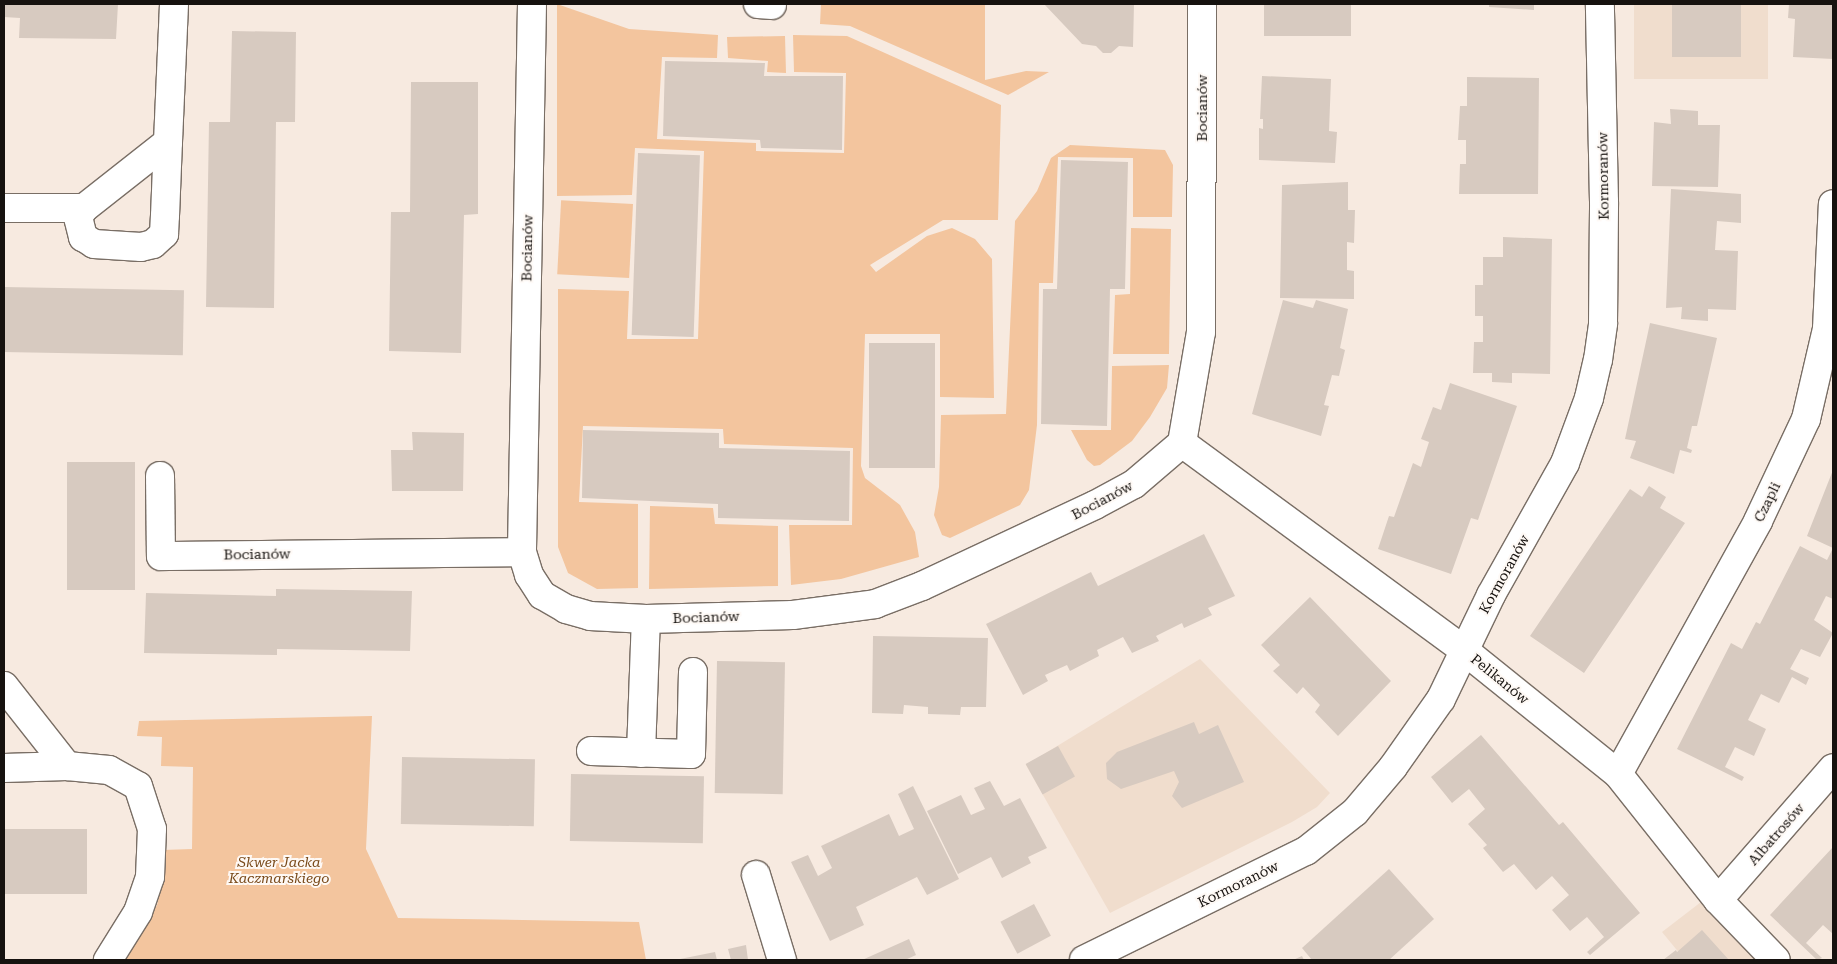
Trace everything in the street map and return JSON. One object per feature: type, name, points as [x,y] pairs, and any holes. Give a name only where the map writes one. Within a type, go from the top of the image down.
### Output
[{"type":"street","points":[[168,142],[84,208],[78,217],[78,227],[83,237],[94,244],[140,247],[153,244],[164,234],[168,142],[174,4]]},
{"type":"street","name":"Bocianów","points":[[532,4],[522,552],[530,575],[542,595],[566,609],[590,616],[646,619],[793,615],[875,604],[922,586],[1095,505],[1134,484],[1182,443],[1201,332],[1202,4]]},
{"type":"street","name":"Kormoranów","points":[[1084,960],[1306,851],[1355,812],[1427,720],[1465,651],[1491,595],[1565,463],[1590,398],[1598,360],[1603,323],[1604,202],[1600,4]]},
{"type":"street","name":"Czapli","points":[[1618,774],[1758,520],[1806,419],[1827,329],[1833,204]]},
{"type":"street","points":[[4,208],[84,208]]},
{"type":"street","name":"Pelikanów","points":[[1182,443],[1465,651],[1618,774],[1718,900],[1776,960]]},
{"type":"street","name":"Bocianów","points":[[160,476],[161,556],[522,552]]},
{"type":"street","points":[[641,753],[646,619]]},
{"type":"street","points":[[591,751],[691,754],[693,672]]},
{"type":"street","points":[[4,686],[67,766]]},
{"type":"street","points":[[4,768],[67,766],[110,770],[138,786],[152,828],[150,877],[138,912],[108,960]]},
{"type":"street","name":"Albatrosów","points":[[1718,900],[1833,768]]},
{"type":"street","points":[[756,875],[782,960]]},
{"type":"shaded area","points":[[1634,4],[1768,4],[1768,79],[1634,79]]},
{"type":"shaded area","points":[[1200,659],[1330,793],[1317,807],[1292,822],[1110,913],[1026,765]]},
{"type":"shaded area","points":[[1701,902],[1756,960],[1685,960],[1662,932]]},
{"type":"green space","points":[[557,4],[629,29],[718,35],[717,58],[662,57],[657,139],[756,143],[756,151],[844,153],[846,73],[794,72],[793,35],[847,36],[1001,105],[998,220],[943,220],[870,265],[876,272],[927,236],[952,228],[975,239],[992,259],[994,398],[940,397],[940,334],[865,334],[861,466],[865,478],[900,505],[915,532],[919,557],[841,579],[791,585],[789,525],[852,525],[853,448],[724,444],[723,429],[583,426],[579,502],[638,504],[638,588],[597,589],[568,573],[558,547],[558,289],[629,291],[627,339],[698,339],[704,151],[635,148],[632,195],[557,196]]},
{"type":"green space","points":[[821,4],[985,4],[985,80],[1026,71],[1049,72],[1008,95],[850,26],[820,24]]},
{"type":"green space","points":[[785,36],[786,73],[767,72],[768,61],[728,58],[727,37]]},
{"type":"green space","points":[[1070,145],[1165,150],[1173,165],[1172,217],[1133,217],[1133,158],[1058,157],[1053,283],[1039,283],[1037,425],[1029,490],[1020,505],[950,538],[942,535],[934,515],[939,487],[941,415],[1006,414],[1015,221],[1037,191],[1051,158]]},
{"type":"green space","points":[[561,200],[633,204],[629,278],[557,274]]},
{"type":"green space","points":[[1131,228],[1171,229],[1169,354],[1113,354],[1115,295],[1130,294]]},
{"type":"green space","points":[[1169,365],[1167,388],[1150,417],[1132,441],[1100,465],[1094,466],[1087,460],[1071,430],[1111,430],[1112,366]]},
{"type":"green space","points":[[650,506],[713,508],[715,524],[778,526],[778,586],[649,589]]},
{"type":"green space","name":"Skwer Jacka Kaczmarskiego","points":[[372,716],[366,849],[398,918],[639,922],[646,960],[124,960],[157,905],[164,875],[163,850],[192,849],[193,767],[161,766],[162,737],[137,736],[139,721]]},
{"type":"building","points":[[4,4],[118,4],[116,39],[19,38],[20,18],[4,17]]},
{"type":"building","points":[[1044,4],[1134,4],[1133,47],[1119,46],[1111,53],[1103,53],[1096,46],[1082,44]]},
{"type":"building","points":[[1264,4],[1351,4],[1351,36],[1264,36]]},
{"type":"building","points":[[1489,4],[1534,4],[1534,10],[1489,7]]},
{"type":"building","points":[[1672,4],[1741,4],[1741,57],[1672,57]]},
{"type":"building","points":[[1789,4],[1833,4],[1833,59],[1793,57],[1795,19],[1788,18]]},
{"type":"building","points":[[232,31],[296,32],[295,122],[276,122],[274,308],[206,307],[209,122],[230,122]]},
{"type":"building","points":[[665,61],[765,63],[764,76],[843,76],[842,150],[761,148],[760,140],[663,136]]},
{"type":"building","points":[[1262,76],[1331,79],[1329,131],[1337,132],[1335,163],[1259,160],[1259,128],[1263,129],[1263,119],[1260,119]]},
{"type":"building","points":[[1467,77],[1539,78],[1538,194],[1459,194],[1460,164],[1466,164],[1466,140],[1458,140],[1460,106],[1467,106]]},
{"type":"building","points":[[411,82],[478,82],[478,214],[464,215],[461,353],[389,351],[391,212],[410,212]]},
{"type":"building","points":[[1670,109],[1698,111],[1698,125],[1720,125],[1718,187],[1652,186],[1654,122],[1671,124]]},
{"type":"building","points":[[638,153],[700,155],[694,337],[632,335]]},
{"type":"building","points":[[1061,160],[1128,162],[1125,289],[1110,289],[1107,426],[1041,424],[1043,289],[1057,289]]},
{"type":"building","points":[[1348,182],[1348,210],[1355,210],[1354,243],[1347,242],[1347,270],[1354,271],[1354,299],[1280,298],[1282,185]]},
{"type":"building","points":[[1671,189],[1741,194],[1741,223],[1717,221],[1715,250],[1738,251],[1736,310],[1708,309],[1708,321],[1681,319],[1682,307],[1666,308]]},
{"type":"building","points":[[1503,237],[1552,239],[1550,374],[1512,373],[1512,383],[1492,382],[1492,373],[1473,373],[1474,342],[1483,342],[1483,316],[1475,316],[1475,285],[1483,285],[1483,257],[1503,257]]},
{"type":"building","points":[[4,287],[184,290],[183,355],[4,352]]},
{"type":"building","points":[[1283,300],[1313,308],[1316,300],[1348,309],[1340,348],[1345,350],[1339,376],[1332,375],[1324,405],[1329,406],[1321,436],[1252,414]]},
{"type":"building","points":[[1650,323],[1717,338],[1697,426],[1692,426],[1687,448],[1692,450],[1691,453],[1680,450],[1674,474],[1630,458],[1636,441],[1625,439]]},
{"type":"building","points":[[869,343],[935,343],[935,468],[869,468]]},
{"type":"building","points":[[1450,383],[1517,406],[1478,520],[1471,518],[1451,574],[1378,549],[1389,516],[1394,517],[1413,463],[1421,467],[1429,442],[1421,439],[1433,407],[1441,410]]},
{"type":"building","points":[[583,430],[719,433],[719,448],[850,451],[849,521],[718,518],[718,504],[582,498]]},
{"type":"building","points":[[412,432],[464,433],[463,491],[392,491],[391,450],[413,450]]},
{"type":"building","points":[[67,462],[135,462],[135,590],[67,590]]},
{"type":"building","points":[[1833,470],[1833,548],[1807,536]]},
{"type":"building","points":[[1649,486],[1666,497],[1660,508],[1685,523],[1584,673],[1530,636],[1630,489],[1642,497]]},
{"type":"building","points":[[1204,534],[1235,596],[1208,608],[1212,615],[1184,628],[1182,623],[1156,636],[1159,641],[1132,653],[1123,637],[1097,650],[1099,656],[1070,671],[1067,665],[1045,675],[1048,681],[1023,695],[986,624],[1091,572],[1098,586]]},
{"type":"building","points":[[1800,546],[1827,560],[1833,548],[1833,599],[1826,596],[1814,620],[1833,633],[1820,657],[1801,649],[1790,669],[1809,678],[1806,685],[1792,677],[1779,703],[1761,694],[1748,720],[1766,729],[1754,756],[1735,747],[1725,767],[1744,777],[1742,781],[1677,749],[1731,643],[1742,649],[1756,622],[1760,624]]},
{"type":"building","points":[[276,589],[412,591],[410,651],[277,649],[277,655],[144,653],[146,593],[276,596]]},
{"type":"building","points":[[1310,597],[1391,681],[1338,736],[1315,712],[1320,705],[1303,687],[1297,694],[1273,671],[1280,665],[1261,645]]},
{"type":"building","points":[[873,636],[988,638],[986,707],[961,707],[960,715],[928,714],[928,707],[904,705],[903,714],[872,713]]},
{"type":"building","points":[[717,661],[785,662],[783,794],[715,793]]},
{"type":"building","points":[[1194,722],[1199,734],[1218,725],[1244,782],[1182,808],[1172,796],[1179,782],[1174,771],[1121,789],[1107,779],[1106,763],[1117,752]]},
{"type":"building","points":[[1481,735],[1559,825],[1563,822],[1640,913],[1590,955],[1587,952],[1604,937],[1587,917],[1570,931],[1552,910],[1569,895],[1552,876],[1536,890],[1514,864],[1503,872],[1483,848],[1487,845],[1468,824],[1485,809],[1469,789],[1452,803],[1431,777]]},
{"type":"building","points":[[1058,746],[1075,777],[1043,795],[1026,764]]},
{"type":"building","points":[[402,757],[535,759],[534,826],[401,824]]},
{"type":"building","points":[[571,774],[704,776],[703,843],[570,841]]},
{"type":"building","points":[[990,781],[1004,806],[1020,798],[1047,848],[1028,857],[1031,863],[1002,878],[991,857],[958,874],[927,811],[961,795],[971,815],[985,809],[974,788]]},
{"type":"building","points":[[913,786],[959,879],[927,895],[917,877],[856,907],[864,925],[830,941],[791,862],[808,855],[818,876],[832,868],[821,846],[889,814],[899,836],[914,829],[898,794]]},
{"type":"building","points":[[4,829],[87,829],[87,894],[4,894]]},
{"type":"building","points":[[1833,847],[1833,934],[1823,925],[1806,943],[1822,958],[1817,960],[1770,915]]},
{"type":"building","points":[[1389,869],[1434,919],[1389,960],[1312,960],[1302,948]]},
{"type":"building","points":[[1034,904],[1051,936],[1017,954],[1000,922]]},
{"type":"building","points":[[1702,930],[1729,960],[1663,960],[1676,950],[1677,952]]},
{"type":"building","points":[[909,939],[916,955],[905,960],[862,960]]},
{"type":"building","points":[[746,945],[748,960],[731,960],[728,949]]},
{"type":"building","points":[[715,952],[717,960],[680,960],[680,959]]},
{"type":"building","points":[[1302,956],[1304,960],[1293,960]]}]
